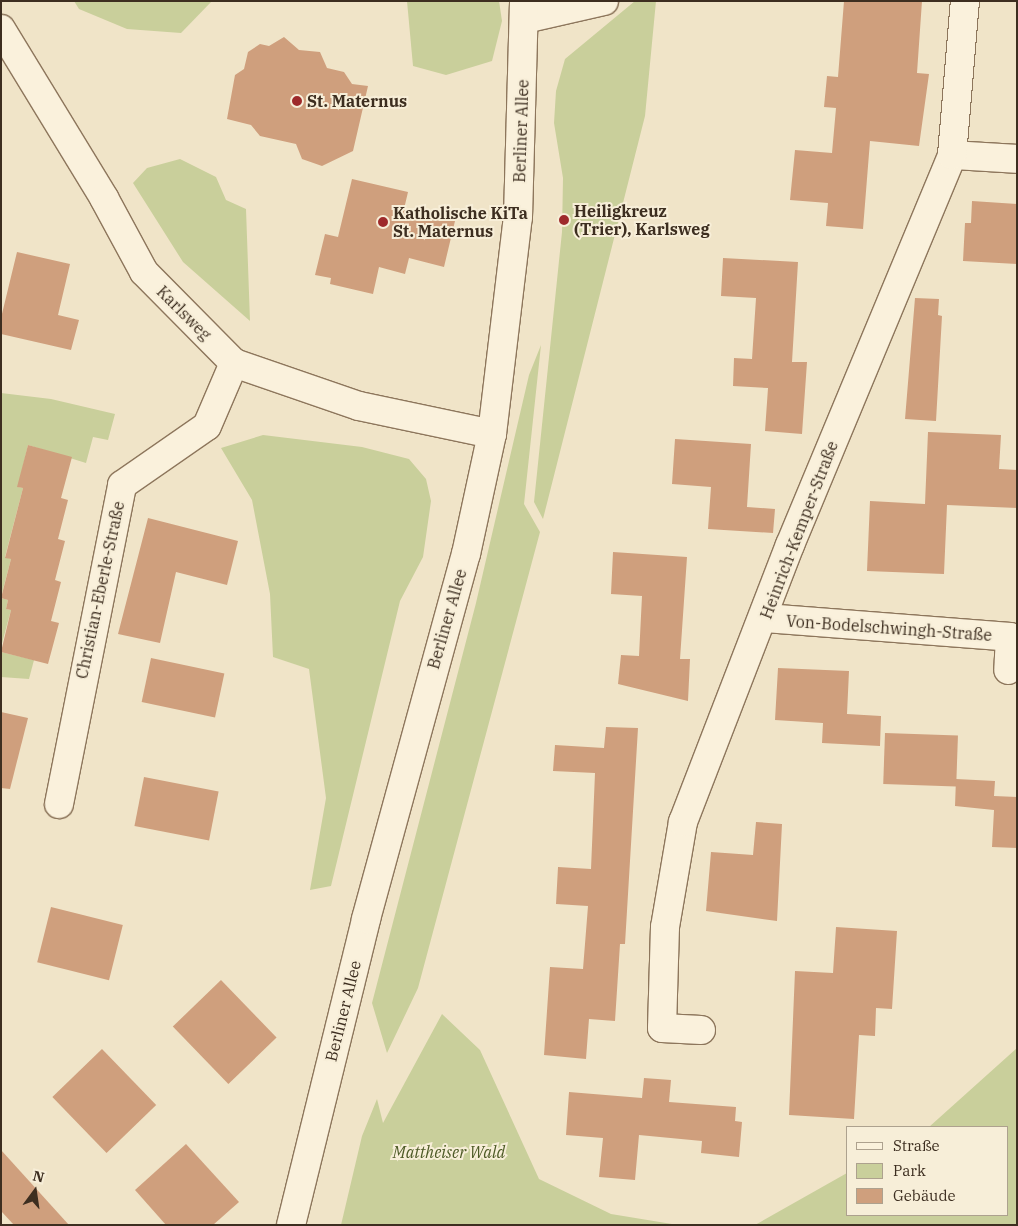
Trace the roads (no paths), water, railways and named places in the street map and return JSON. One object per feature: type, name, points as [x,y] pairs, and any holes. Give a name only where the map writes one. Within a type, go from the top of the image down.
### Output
[{"type":"street","points":[[524,10],[604,1]]},
{"type":"street","name":"Heinrich-Kemper-Straße","points":[[701,1030],[662,1028],[665,927],[683,822],[765,618],[790,545],[952,155],[966,1]]},
{"type":"street","name":"Berliner Allee","points":[[291,1225],[366,919],[466,554],[492,434],[518,217],[524,10]]},
{"type":"street","name":"Karlsweg","points":[[1,29],[104,198],[144,272],[234,363],[358,406],[492,434]]},
{"type":"street","points":[[952,155],[1017,159]]},
{"type":"street","name":"Christian-Eberle-Straße","points":[[59,804],[122,486],[207,426],[234,363]]},
{"type":"street","name":"Von-Bodelschwingh-Straße","points":[[765,618],[1010,637],[1008,670]]},
{"type":"place","name":"St. Maternus","points":[[297,101]]},
{"type":"place","name":"Heiligkreuz (Trier), Karlsweg","points":[[564,220]]},
{"type":"place","name":"Katholische KiTa St. Maternus","points":[[383,222]]},
{"type":"park label","name":"Mattheiser Wald","points":[[449,1152]]}]
